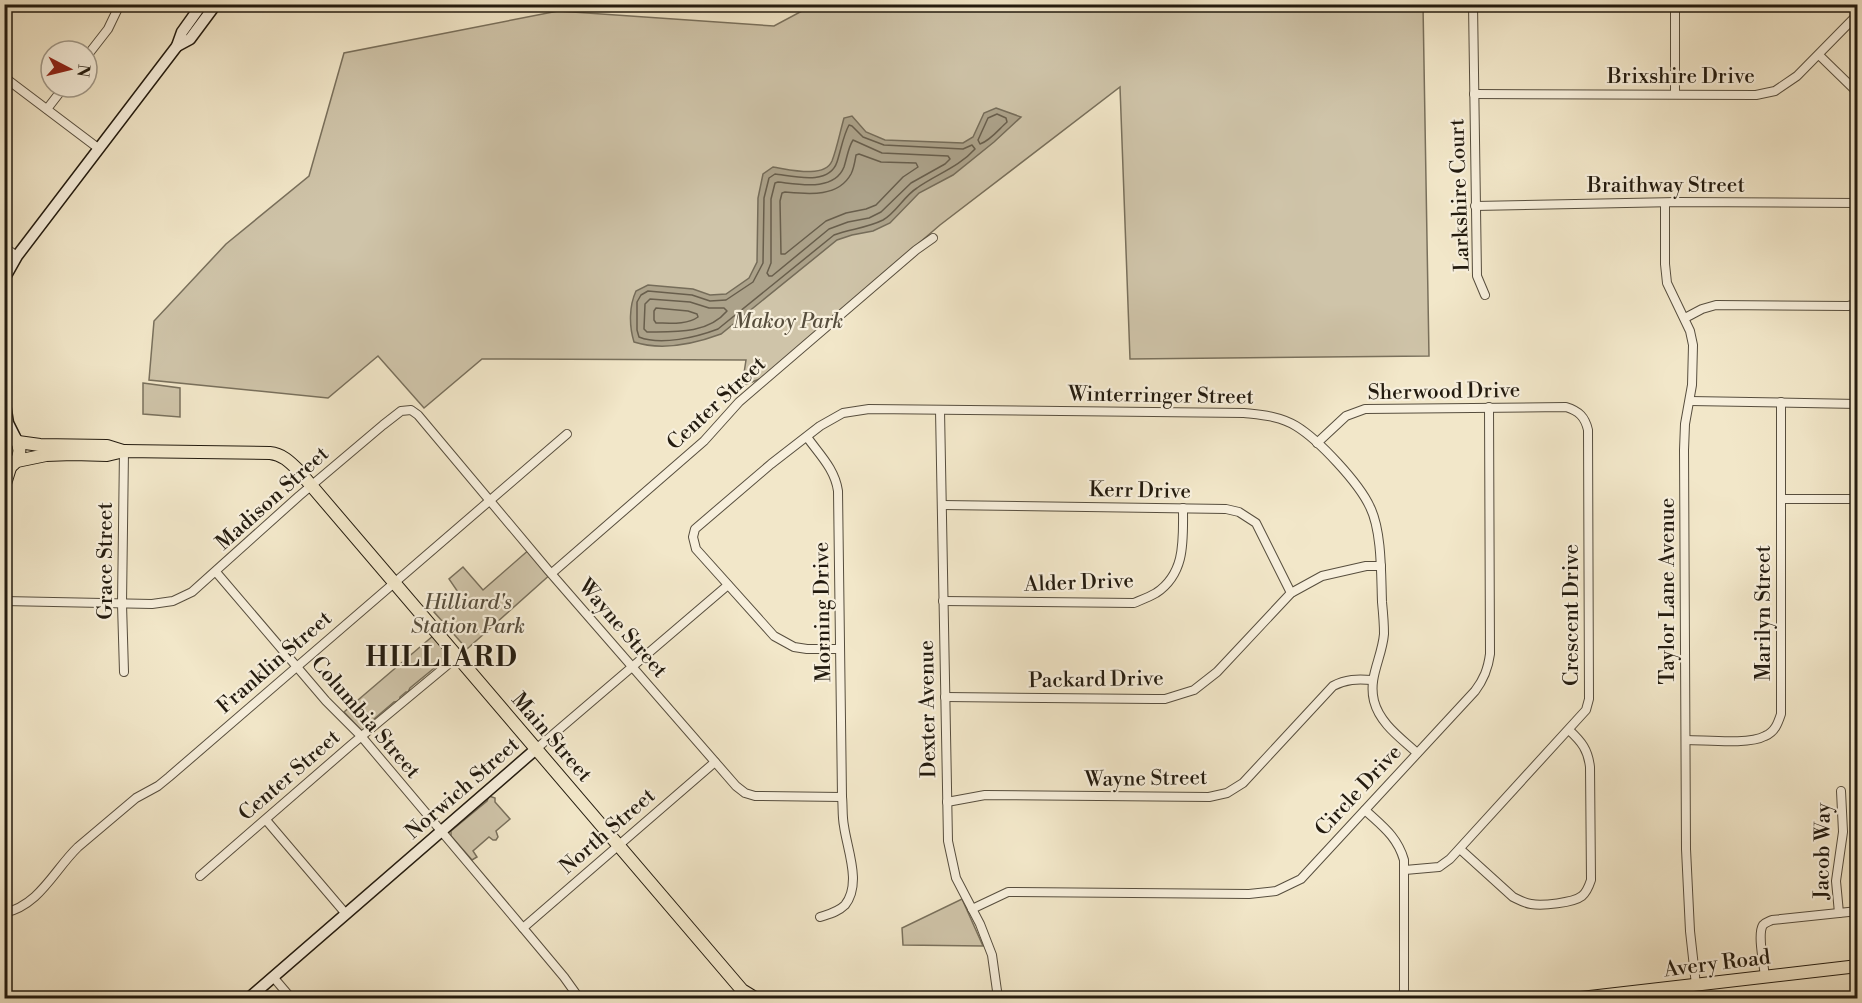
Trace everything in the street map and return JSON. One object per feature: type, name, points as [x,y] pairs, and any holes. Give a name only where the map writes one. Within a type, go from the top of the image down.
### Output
[{"type":"main road","points":[[4,279],[17,256],[177,46],[182,32],[202,4]]},
{"type":"main road","points":[[177,46],[190,39],[216,4]]},
{"type":"main road","points":[[4,398],[8,423],[20,452],[11,466],[4,487]]},
{"type":"main road","name":"Main Street","points":[[12,436],[40,445],[108,446],[124,451]]},
{"type":"main road","name":"Main Street","points":[[11,466],[46,456],[107,455],[124,451],[274,453],[291,463],[742,990],[755,999]]},
{"type":"main road","name":"Norwich Street","points":[[249,999],[536,749]]},
{"type":"main road","name":"Avery Road","points":[[1581,999],[1857,966]]},
{"type":"street","points":[[99,41],[108,29],[120,4]]},
{"type":"street","name":"Larkshire Court","points":[[1473,4],[1477,276],[1485,295]]},
{"type":"street","points":[[1675,4],[1675,94]]},
{"type":"street","name":"Brixshire Drive","points":[[1474,94],[1756,95],[1774,91],[1797,76],[1857,14]]},
{"type":"street","points":[[1819,55],[1857,93]]},
{"type":"street","points":[[4,77],[98,148]]},
{"type":"street","points":[[47,110],[55,99]]},
{"type":"street","name":"Taylor Lane Avenue","points":[[1665,203],[1667,283],[1685,318],[1693,345],[1694,360],[1685,424],[1684,450],[1687,861],[1690,930],[1696,985]]},
{"type":"street","name":"Braithway Street","points":[[1475,206],[1857,203]]},
{"type":"street","name":"Center Street","points":[[552,573],[704,441],[739,402],[916,250],[933,238]]},
{"type":"street","points":[[4,247],[17,256]]},
{"type":"street","points":[[1685,318],[1716,305],[1848,306],[1857,303]]},
{"type":"street","points":[[1690,401],[1857,404]]},
{"type":"street","name":"Marilyn Street","points":[[1686,740],[1755,740],[1767,736],[1777,726],[1781,714],[1781,402]]},
{"type":"street","name":"Circle Drive","points":[[972,909],[996,897],[1014,892],[1249,894],[1276,891],[1301,879],[1483,680],[1490,654],[1489,407]]},
{"type":"street","name":"Sherwood Drive","points":[[1317,444],[1346,416],[1365,409],[1566,407],[1582,415]]},
{"type":"street","name":"Winterringer Street","points":[[728,585],[696,549],[693,543],[695,529],[820,426],[843,413],[869,409],[1244,412],[1272,416],[1296,426],[1317,444],[1353,481],[1370,507],[1377,531],[1381,566],[1384,633],[1379,661],[1372,680],[1376,706],[1386,725],[1417,753]]},
{"type":"street","name":"Wayne Street","points":[[411,410],[418,415],[736,786],[745,793],[755,796],[842,797]]},
{"type":"street","name":"Madison Street","points":[[4,602],[152,604],[173,602],[192,592],[216,572],[311,486],[400,411],[411,410]]},
{"type":"street","name":"Dexter Avenue","points":[[940,410],[948,842],[956,878],[992,955],[998,999]]},
{"type":"street","name":"Crescent Drive","points":[[1405,870],[1439,867],[1460,849],[1586,711],[1589,699],[1588,430],[1582,415]]},
{"type":"street","name":"Franklin Street","points":[[4,913],[19,908],[36,896],[78,847],[136,798],[169,777],[567,434]]},
{"type":"street","name":"Morning Drive","points":[[807,437],[832,470],[838,490],[843,824],[853,877],[853,887],[845,904],[838,911],[820,917]]},
{"type":"street","name":"Grace Street","points":[[123,672],[124,451]]},
{"type":"street","points":[[1781,499],[1857,499]]},
{"type":"street","name":"Kerr Drive","points":[[942,506],[1183,508],[1226,509],[1239,512],[1256,523],[1291,592]]},
{"type":"street","name":"Alder Drive","points":[[943,601],[1134,603],[1156,593],[1174,575],[1183,551],[1183,508]]},
{"type":"street","name":"Packard Drive","points":[[945,697],[1165,699],[1194,690],[1217,672],[1291,592],[1322,576],[1366,566],[1381,566]]},
{"type":"street","name":"Columbia Street","points":[[216,572],[326,701],[361,736],[523,927],[579,999]]},
{"type":"street","points":[[728,585],[774,636],[794,647],[840,649]]},
{"type":"street","name":"Norwich Street","points":[[536,749],[728,585]]},
{"type":"street","name":"Center Street","points":[[200,876],[361,736],[457,657]]},
{"type":"street","name":"Wayne Street","points":[[947,802],[986,795],[1209,797],[1227,793],[1243,783],[1332,686],[1343,680],[1372,680]]},
{"type":"street","points":[[1460,849],[1523,903],[1534,905],[1571,901],[1581,897],[1588,890],[1591,880],[1590,767],[1588,753],[1581,741],[1569,730]]},
{"type":"street","name":"North Street","points":[[523,927],[715,762]]},
{"type":"street","name":"Jacob Way","points":[[1839,913],[1836,881],[1843,839],[1841,791]]},
{"type":"street","points":[[1365,810],[1401,846],[1404,860],[1404,999]]},
{"type":"street","points":[[266,820],[346,914]]},
{"type":"street","points":[[1765,977],[1761,935],[1765,922],[1857,911]]},
{"type":"street","points":[[273,978],[291,999]]},
{"type":"green space","name":"Makoy Park","points":[[815,4],[1423,5],[1429,356],[1130,359],[1120,87],[940,225],[762,378],[742,386],[746,360],[482,359],[424,408],[378,356],[328,398],[149,380],[154,321],[226,244],[309,176],[344,53],[558,11],[774,26]]},
{"type":"green space","points":[[143,383],[180,388],[180,417],[143,414]]},
{"type":"green space","name":"Hilliard's Station Park","points":[[531,548],[552,573],[467,649],[434,612],[458,592],[449,579],[463,567],[483,590]]},
{"type":"green space","points":[[434,635],[448,653],[448,659],[410,688],[400,697],[400,701],[394,702],[367,725],[367,729],[362,731],[344,712]]},
{"type":"green space","points":[[489,796],[495,798],[495,802],[510,819],[496,831],[498,837],[496,840],[489,837],[473,851],[477,857],[472,860],[451,836],[451,831],[487,801]]},
{"type":"green space","points":[[962,899],[983,946],[903,945],[902,928]]},
{"type":"water","points":[[996,108],[1021,117],[953,175],[919,193],[890,223],[873,231],[837,240],[721,334],[678,345],[656,346],[634,342],[630,316],[636,291],[648,285],[693,289],[710,295],[726,294],[749,278],[757,262],[758,198],[763,174],[773,167],[805,172],[828,167],[834,156],[844,118],[852,116],[866,132],[885,140],[963,143],[973,137],[984,113]]},
{"type":"district","name":"HILLIARD","points":[[442,657]]}]
